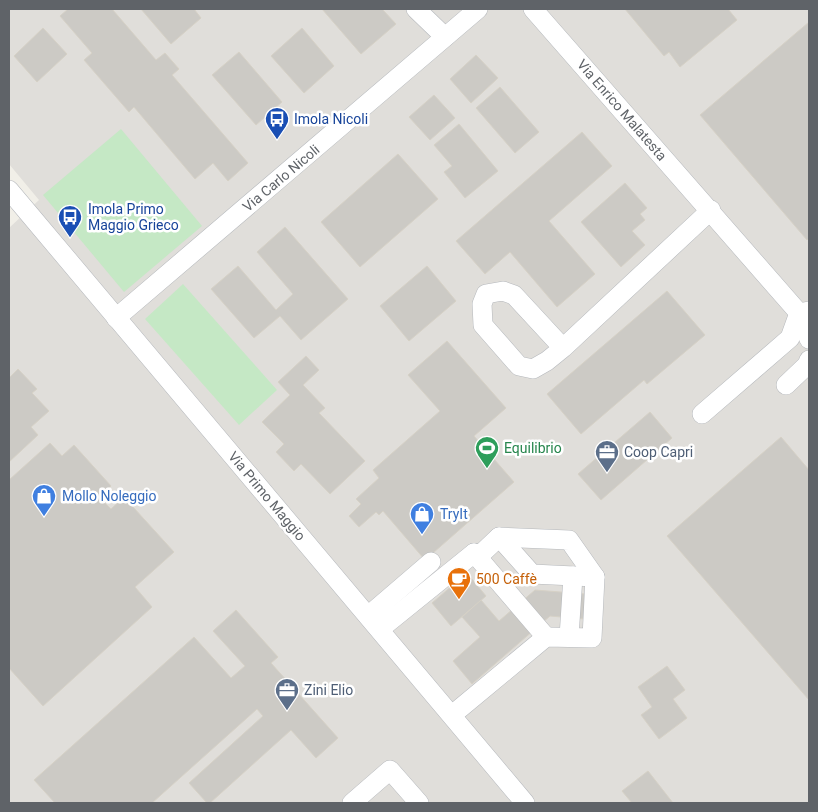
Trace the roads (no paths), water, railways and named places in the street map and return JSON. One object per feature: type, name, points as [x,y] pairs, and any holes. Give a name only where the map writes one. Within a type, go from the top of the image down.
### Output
[{"type":"street","points":[[416,9],[445,37]]},
{"type":"street","name":"Via Carlo Nicoli","points":[[116,318],[478,9]]},
{"type":"street","name":"Via Enrico Malatesta","points":[[533,9],[710,210],[804,312],[809,339]]},
{"type":"street","name":"Via Primo Maggio","points":[[11,198],[116,318],[525,803]]},
{"type":"street","points":[[563,348],[514,295],[503,291],[486,294],[482,304],[483,325],[520,366],[533,368],[548,361],[563,348],[710,210]]},
{"type":"street","points":[[702,414],[790,338],[804,312]]},
{"type":"street","points":[[786,385],[807,365],[809,360]]},
{"type":"street","points":[[452,715],[546,637],[592,638],[595,576],[569,540],[499,537],[480,555],[474,553]]},
{"type":"street","points":[[499,537],[532,574],[595,576]]},
{"type":"street","points":[[374,622],[474,553]]},
{"type":"street","points":[[474,553],[546,637]]},
{"type":"street","points":[[374,622],[431,562]]},
{"type":"street","points":[[569,637],[573,576]]},
{"type":"street","points":[[352,803],[390,770],[419,803]]},
{"type":"place","name":"Imola Nicoli","points":[[277,140]]},
{"type":"place","name":"Imola Primo Maggio Grieco","points":[[70,238]]},
{"type":"place","name":"Equilibrio","points":[[487,469]]},
{"type":"place","name":"Coop Capri","points":[[607,473]]},
{"type":"place","name":"Mollo Noleggio","points":[[44,517]]},
{"type":"place","name":"TryIt","points":[[422,535]]},
{"type":"place","name":"500 Caffè","points":[[459,600]]},
{"type":"place","name":"Zini Elio","points":[[287,711]]}]
